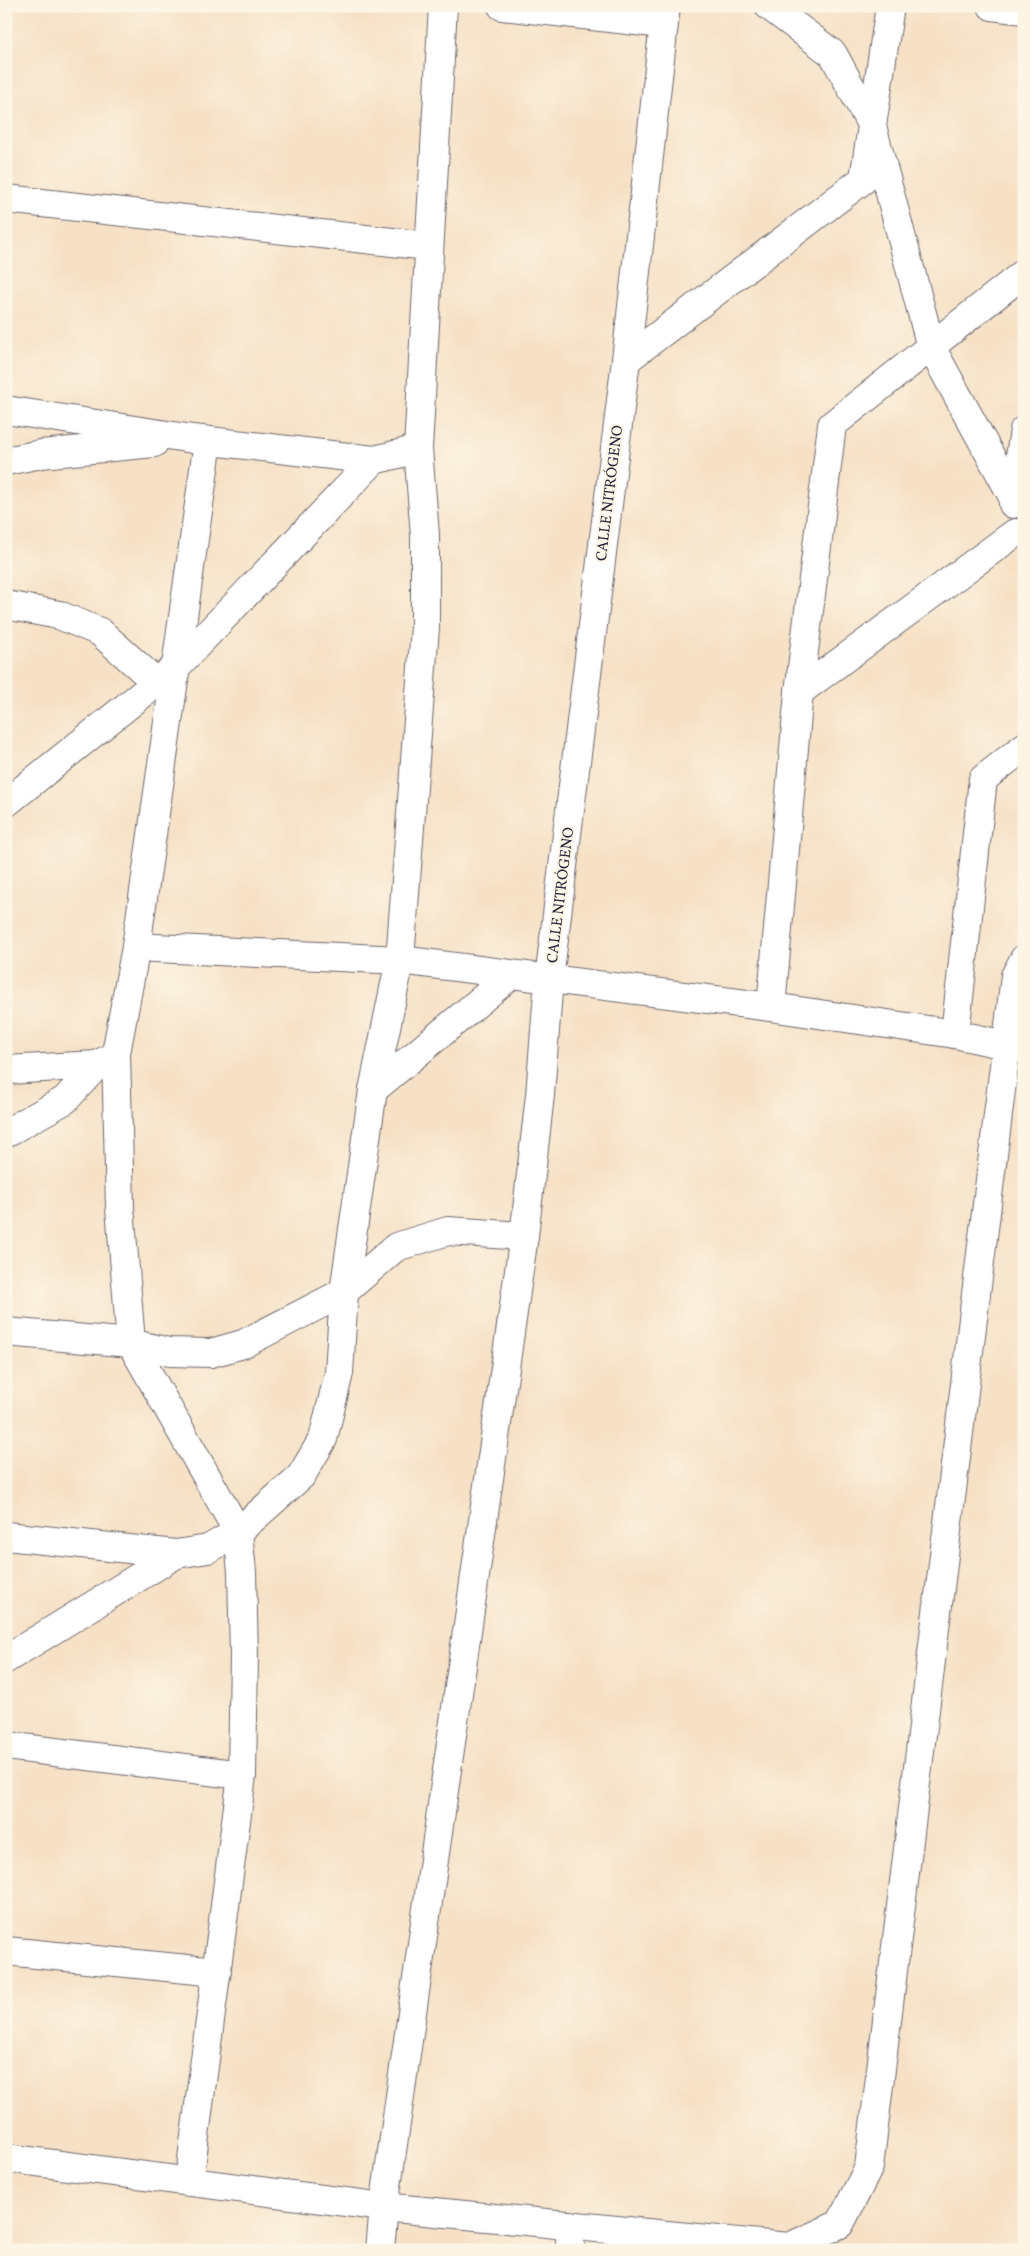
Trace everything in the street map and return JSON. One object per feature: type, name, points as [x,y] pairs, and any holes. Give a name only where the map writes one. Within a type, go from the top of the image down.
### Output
[{"type":"street","points":[[6,1536],[176,1554],[208,1549],[238,1532],[301,1476],[323,1439],[339,1373],[344,1292],[373,1090],[400,960],[425,627],[425,535],[418,449],[443,6]]},
{"type":"street","points":[[502,6],[664,15]]},
{"type":"street","points":[[769,6],[833,54],[872,126],[931,347],[1013,497]]},
{"type":"street","points":[[626,360],[864,179],[890,6]]},
{"type":"street","points":[[992,6],[1024,10]]},
{"type":"street","name":"CALLE NITRÓGENO","points":[[380,2250],[384,2207],[524,1236],[540,1095],[549,979],[626,360],[664,15]]},
{"type":"street","points":[[6,199],[428,246]]},
{"type":"street","points":[[771,1007],[799,692],[832,425],[1024,273]]},
{"type":"street","points":[[6,410],[201,440],[374,460],[418,449]]},
{"type":"street","points":[[799,692],[1019,535],[1013,497],[1024,430]]},
{"type":"street","points":[[6,461],[41,454],[201,440]]},
{"type":"street","points":[[189,2182],[242,1775],[244,1637],[242,1572],[238,1532],[131,1344],[107,1059],[136,947],[166,674],[201,440]]},
{"type":"street","points":[[6,803],[166,674],[374,460]]},
{"type":"street","points":[[6,605],[59,614],[100,632],[166,674]]},
{"type":"street","points":[[955,1034],[983,779],[1024,747]]},
{"type":"street","points":[[136,947],[400,960],[771,1007],[955,1034],[1015,1047]]},
{"type":"street","points":[[6,2158],[384,2207],[570,2238],[789,2247],[840,2224],[869,2167],[1015,1047],[1015,976],[1024,959]]},
{"type":"street","points":[[373,1090],[511,975]]},
{"type":"street","points":[[6,1070],[107,1059]]},
{"type":"street","points":[[7,1130],[40,1116],[64,1100],[107,1059]]},
{"type":"street","points":[[6,1332],[131,1344],[169,1352],[212,1353],[243,1344],[344,1292],[396,1246],[448,1231],[524,1236]]},
{"type":"street","points":[[6,1659],[176,1554]]},
{"type":"street","points":[[6,1746],[242,1775]]},
{"type":"street","points":[[6,1950],[217,1972]]}]
